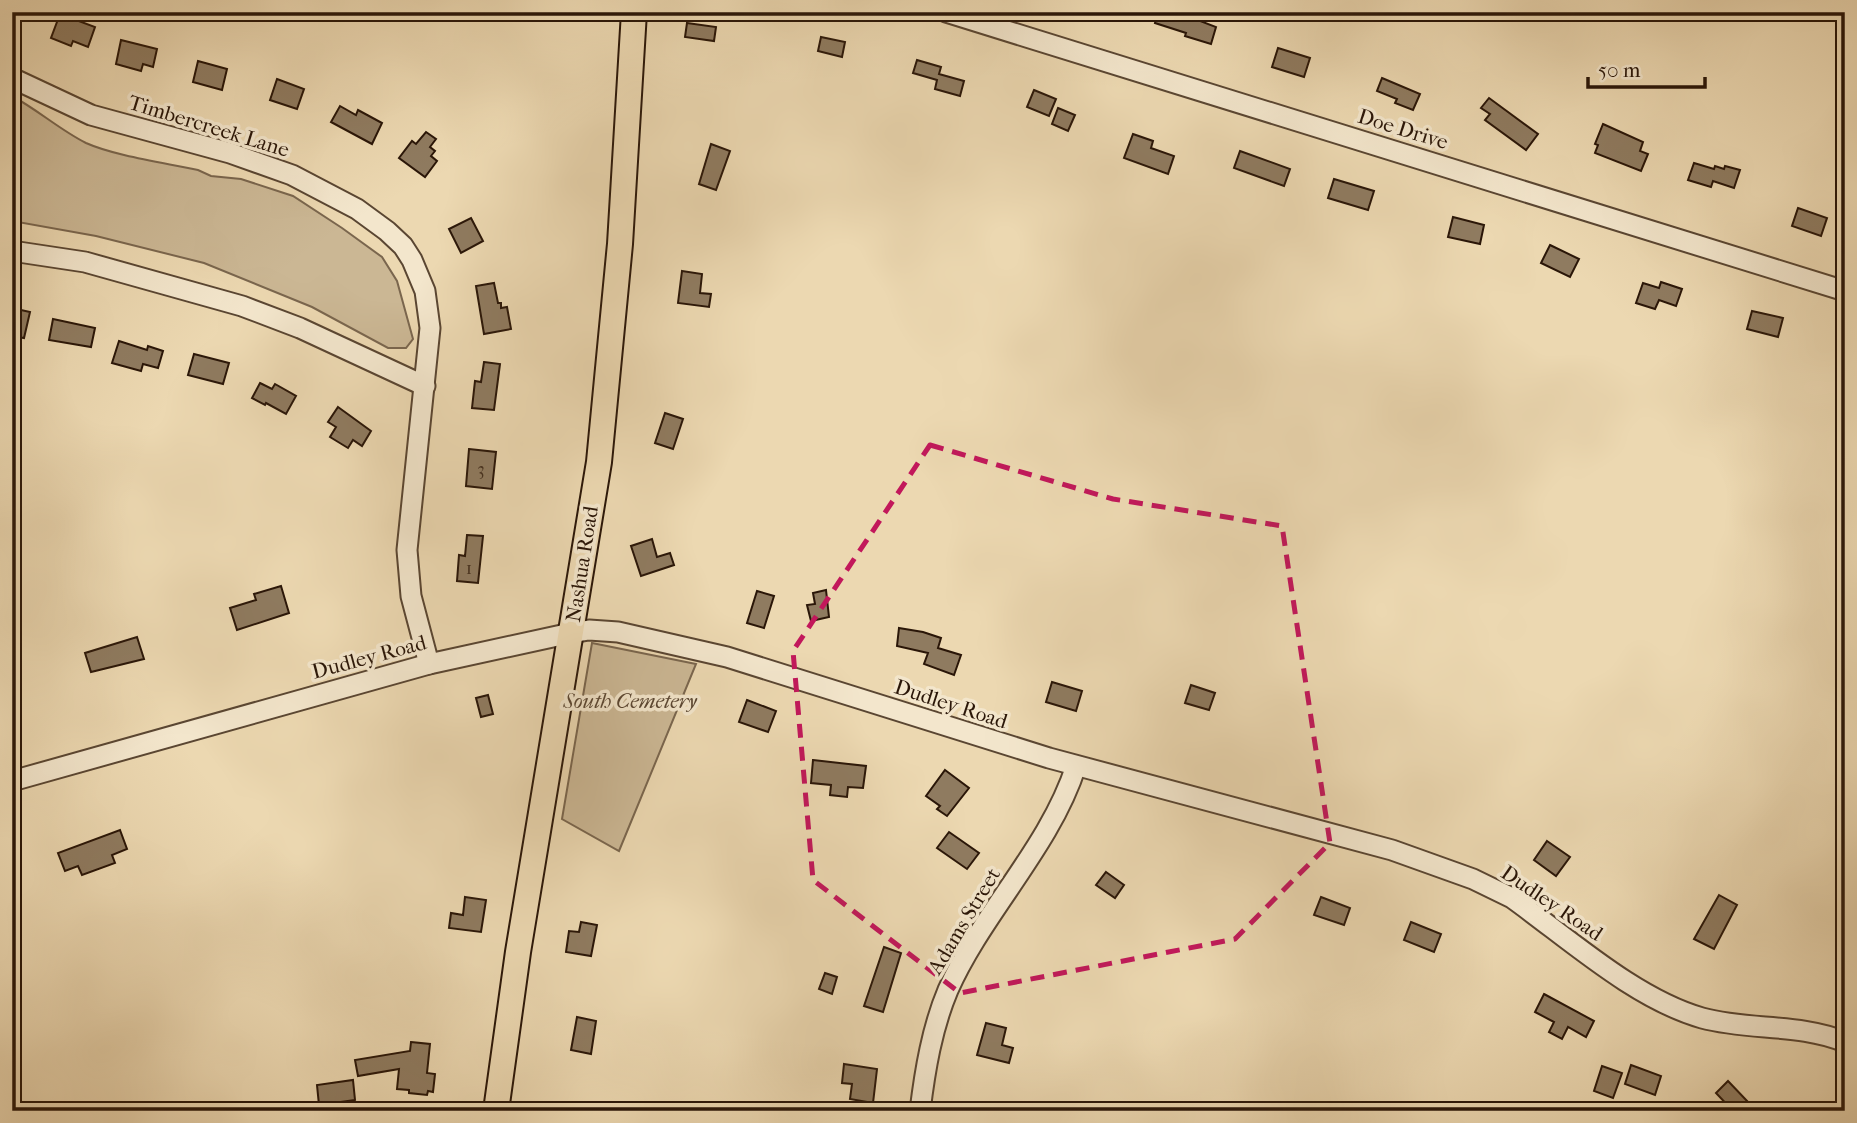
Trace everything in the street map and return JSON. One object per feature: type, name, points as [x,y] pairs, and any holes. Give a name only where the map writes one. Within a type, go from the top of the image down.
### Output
[{"type":"main road","name":"Nashua Road","points":[[496,1111],[518,952],[597,474],[608,384],[625,174],[634,12]]},
{"type":"street","name":"Doe Drive","points":[[946,12],[1845,291]]},
{"type":"street","name":"Timbercreek Lane","points":[[12,78],[91,115],[230,153],[292,174],[327,191],[387,231],[412,260],[425,290],[430,327],[407,557],[411,596],[429,664]]},
{"type":"street","points":[[12,251],[85,262],[242,306],[290,324],[425,386]]},
{"type":"street","name":"Dudley Road","points":[[12,781],[429,664],[571,633],[589,630],[618,632],[715,654],[1076,766],[1392,850],[1431,863],[1473,878],[1512,898],[1645,992],[1684,1011],[1720,1021],[1806,1030],[1845,1042]]},
{"type":"street","name":"Adams Street","points":[[920,1111],[925,1067],[948,990],[1055,814],[1071,783],[1076,766]]},
{"type":"highlighted area","points":[[930,445],[1113,499],[1282,526],[1330,843],[1235,939],[960,993],[813,880],[793,651]]},
{"type":"green space","points":[[12,96],[76,138],[98,148],[198,170],[211,176],[241,179],[293,196],[382,257],[397,281],[413,339],[406,348],[388,348],[312,307],[204,263],[96,236],[12,221]]},
{"type":"green space","name":"South Cemetery","points":[[592,643],[696,664],[619,851],[562,819]]},
{"type":"building","points":[[1158,12],[1177,12],[1216,27],[1211,44],[1155,23]]},
{"type":"building","points":[[60,14],[95,27],[88,47],[73,41],[71,46],[51,38]]},
{"type":"building","points":[[687,23],[716,27],[714,41],[685,37]]},
{"type":"building","points":[[821,37],[845,42],[842,57],[818,51]]},
{"type":"building","points":[[121,40],[157,49],[153,67],[143,64],[141,71],[116,64]]},
{"type":"building","points":[[1278,48],[1310,58],[1304,77],[1272,67]]},
{"type":"building","points":[[917,60],[941,67],[939,74],[964,81],[960,96],[935,89],[937,80],[913,73]]},
{"type":"building","points":[[198,61],[227,69],[222,90],[193,82]]},
{"type":"building","points":[[1382,78],[1420,94],[1413,110],[1395,103],[1397,99],[1377,91]]},
{"type":"building","points":[[277,79],[304,89],[297,109],[270,100]]},
{"type":"building","points":[[1034,90],[1056,99],[1049,116],[1027,107]]},
{"type":"building","points":[[1489,98],[1538,134],[1526,150],[1485,120],[1490,114],[1481,108]]},
{"type":"building","points":[[340,106],[356,115],[358,110],[382,123],[372,144],[331,122]]},
{"type":"building","points":[[1058,108],[1075,115],[1068,131],[1052,124]]},
{"type":"building","points":[[1603,124],[1643,142],[1640,151],[1648,154],[1641,171],[1595,153],[1598,145],[1595,144]]},
{"type":"building","points":[[426,132],[436,139],[430,147],[435,151],[431,156],[437,161],[425,177],[399,158],[412,141],[416,144]]},
{"type":"building","points":[[1133,134],[1153,141],[1151,148],[1174,156],[1168,174],[1124,158]]},
{"type":"building","points":[[711,144],[730,151],[716,190],[699,184]]},
{"type":"building","points":[[1240,151],[1290,169],[1284,186],[1234,168]]},
{"type":"building","points":[[1694,163],[1714,169],[1715,166],[1724,169],[1725,166],[1740,170],[1734,188],[1713,181],[1711,187],[1688,180]]},
{"type":"building","points":[[1334,179],[1374,191],[1368,210],[1328,198]]},
{"type":"building","points":[[1798,208],[1827,218],[1821,236],[1792,226]]},
{"type":"building","points":[[1453,217],[1484,225],[1480,244],[1448,237]]},
{"type":"building","points":[[471,218],[483,241],[461,253],[449,229]]},
{"type":"building","points":[[1550,245],[1579,259],[1570,277],[1541,263]]},
{"type":"building","points":[[682,271],[702,274],[700,293],[711,294],[709,307],[678,303]]},
{"type":"building","points":[[1661,282],[1682,289],[1676,306],[1659,300],[1655,309],[1636,303],[1643,283],[1659,288]]},
{"type":"building","points":[[494,283],[498,303],[501,303],[501,308],[507,307],[511,329],[484,334],[476,286]]},
{"type":"building","points":[[12,308],[30,312],[24,338],[12,336]]},
{"type":"building","points":[[1752,311],[1783,318],[1778,337],[1747,329]]},
{"type":"building","points":[[53,319],[95,328],[91,347],[49,340]]},
{"type":"building","points":[[119,341],[147,350],[148,346],[163,351],[158,368],[143,364],[141,371],[112,363]]},
{"type":"building","points":[[194,354],[229,363],[223,384],[188,375]]},
{"type":"building","points":[[484,362],[500,364],[494,410],[472,408],[475,381],[481,382]]},
{"type":"building","points":[[260,383],[272,389],[275,384],[296,396],[286,414],[252,398]]},
{"type":"building","points":[[338,407],[371,431],[362,446],[353,440],[348,448],[330,437],[336,427],[328,422]]},
{"type":"building","points":[[665,413],[683,419],[673,449],[655,443]]},
{"type":"building","points":[[469,449],[496,452],[492,489],[466,486]]},
{"type":"building","points":[[467,535],[483,536],[478,583],[457,581],[459,555],[465,556]]},
{"type":"building","points":[[652,539],[657,557],[670,553],[674,565],[641,576],[631,546]]},
{"type":"building","points":[[281,586],[289,613],[237,630],[230,608],[256,600],[254,594]]},
{"type":"building","points":[[826,590],[829,617],[811,621],[807,605],[815,604],[813,593]]},
{"type":"building","points":[[757,591],[774,596],[764,628],[747,623]]},
{"type":"building","points":[[899,628],[941,638],[938,648],[961,655],[954,675],[924,664],[928,653],[897,646]]},
{"type":"building","points":[[137,637],[144,659],[91,672],[85,653]]},
{"type":"building","points":[[1052,682],[1082,691],[1076,711],[1046,702]]},
{"type":"building","points":[[1191,685],[1215,693],[1209,710],[1185,703]]},
{"type":"building","points":[[488,695],[493,714],[481,717],[476,698]]},
{"type":"building","points":[[747,700],[776,711],[768,732],[739,722]]},
{"type":"building","points":[[813,760],[866,766],[863,788],[848,787],[847,797],[830,795],[831,785],[811,783]]},
{"type":"building","points":[[945,770],[969,788],[947,816],[937,809],[940,806],[926,796]]},
{"type":"building","points":[[120,830],[127,849],[112,855],[115,863],[82,875],[78,866],[65,871],[58,853]]},
{"type":"building","points":[[949,832],[979,853],[967,869],[937,848]]},
{"type":"building","points":[[1547,841],[1570,857],[1556,876],[1534,860]]},
{"type":"building","points":[[1106,872],[1124,885],[1115,898],[1096,885]]},
{"type":"building","points":[[1719,895],[1737,905],[1714,949],[1694,939]]},
{"type":"building","points":[[465,897],[486,900],[481,932],[449,928],[451,913],[463,915]]},
{"type":"building","points":[[1321,897],[1350,908],[1344,925],[1314,915]]},
{"type":"building","points":[[581,922],[597,925],[591,956],[566,952],[569,931],[579,932]]},
{"type":"building","points":[[1411,922],[1441,934],[1434,952],[1404,940]]},
{"type":"building","points":[[884,947],[901,953],[883,1012],[864,1006]]},
{"type":"building","points":[[825,973],[837,977],[832,994],[819,989]]},
{"type":"building","points":[[1544,994],[1594,1021],[1586,1037],[1568,1027],[1562,1039],[1549,1032],[1554,1022],[1535,1012]]},
{"type":"building","points":[[577,1017],[596,1021],[591,1054],[571,1050]]},
{"type":"building","points":[[986,1023],[1006,1028],[1002,1045],[1013,1048],[1009,1063],[977,1055]]},
{"type":"building","points":[[411,1042],[430,1044],[427,1073],[435,1074],[433,1092],[428,1091],[427,1095],[397,1089],[399,1069],[358,1076],[355,1060],[410,1051]]},
{"type":"building","points":[[844,1064],[877,1069],[873,1103],[850,1099],[852,1084],[842,1083]]},
{"type":"building","points":[[1631,1065],[1661,1076],[1655,1095],[1625,1084]]},
{"type":"building","points":[[1602,1066],[1622,1073],[1613,1098],[1594,1091]]},
{"type":"building","points":[[353,1080],[355,1100],[319,1105],[317,1085]]},
{"type":"building","points":[[1728,1081],[1749,1103],[1741,1111],[1733,1111],[1716,1093]]}]
